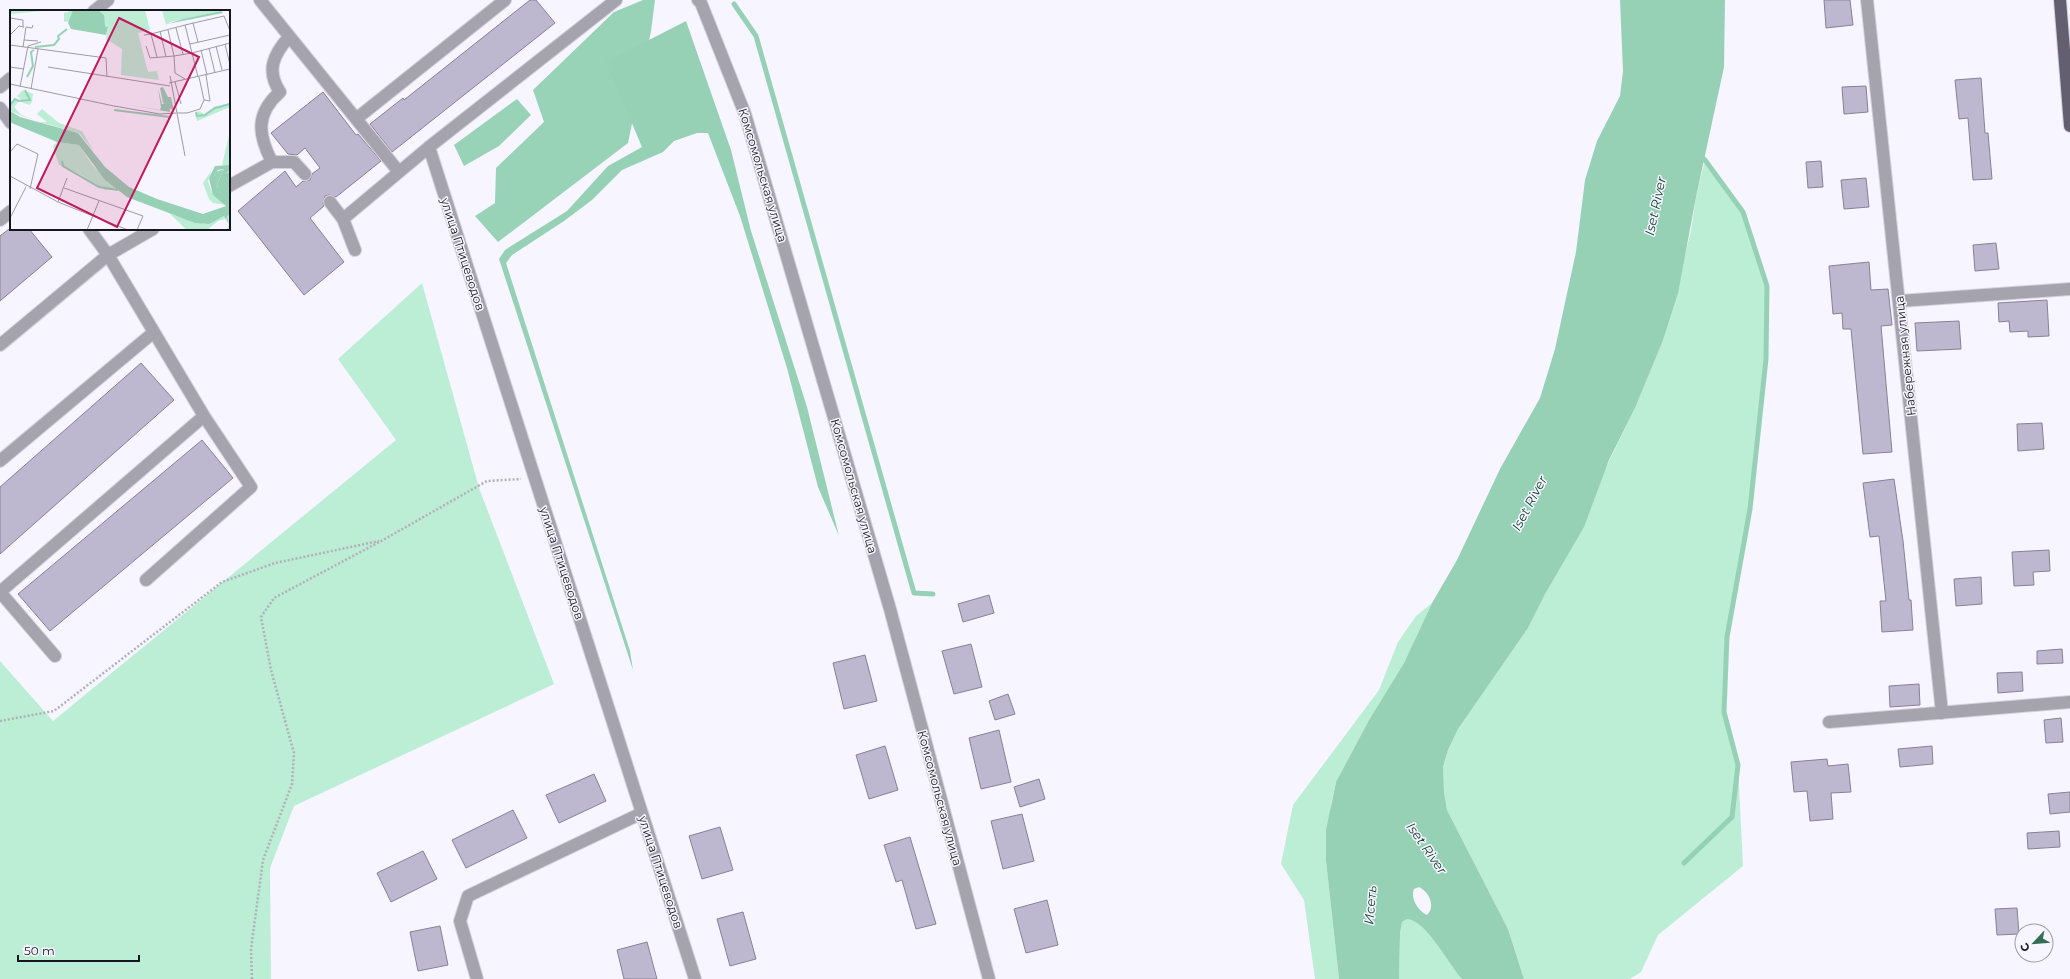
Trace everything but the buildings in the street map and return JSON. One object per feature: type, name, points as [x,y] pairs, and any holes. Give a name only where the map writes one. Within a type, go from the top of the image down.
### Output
[{"type":"main road","points":[[2060,0],[2070,126]]},
{"type":"street","points":[[95,10],[108,0]]},
{"type":"street","points":[[260,0],[399,172]]},
{"type":"street","points":[[356,119],[505,0]]},
{"type":"street","points":[[343,219],[429,147],[616,0]]},
{"type":"street","name":"Комсомольская улица","points":[[698,0],[701,3],[745,114],[890,609],[989,979]]},
{"type":"street","name":"Набережная улица","points":[[1867,0],[1900,301],[1942,713]]},
{"type":"street","points":[[272,162],[263,144],[260,129],[270,101],[280,92],[273,82],[273,59],[278,50],[289,37]]},
{"type":"street","points":[[0,87],[10,79]]},
{"type":"street","points":[[0,108],[10,122]]},
{"type":"street","name":"улица Птицеводов","points":[[429,147],[695,979]]},
{"type":"street","points":[[230,185],[272,162],[294,162],[305,174]]},
{"type":"street","points":[[330,202],[343,219],[355,250]]},
{"type":"street","points":[[0,220],[10,212]]},
{"type":"street","points":[[90,230],[108,255],[204,416],[251,487],[146,580]]},
{"type":"street","points":[[0,345],[108,255],[151,230]]},
{"type":"street","points":[[1900,301],[2070,289]]},
{"type":"street","points":[[0,461],[154,332]]},
{"type":"street","points":[[55,656],[0,592],[204,416]]},
{"type":"street","points":[[1829,722],[2070,702]]},
{"type":"street","points":[[478,979],[460,921],[468,896],[642,813]]},
{"type":"path","points":[[252,979],[251,949],[263,860],[292,784],[294,753],[271,670],[261,617],[274,598],[383,540],[487,481],[535,478]]},
{"type":"path","points":[[0,721],[54,711],[222,582],[275,563],[383,540]]},
{"type":"shaded area","points":[[643,0],[655,0],[651,31],[628,143],[498,242],[475,216],[495,203],[496,168],[544,122],[533,90],[614,12]]},
{"type":"shaded area","points":[[517,99],[531,115],[499,146],[464,166],[454,145]]},
{"type":"shaded area","points":[[1705,160],[1743,212],[1767,286],[1766,359],[1750,509],[1727,637],[1724,712],[1738,765],[1743,866],[1658,935],[1641,972],[1630,979],[1524,979],[1508,929],[1447,810],[1444,792],[1443,767],[1448,750],[1458,729],[1528,628],[1635,408],[1662,343],[1691,231],[1696,197]]},
{"type":"shaded area","points":[[422,283],[479,488],[554,684],[294,806],[270,868],[271,979],[0,979],[0,661],[53,721],[396,440],[338,359]]},
{"type":"shaded area","points":[[1432,603],[1404,663],[1369,720],[1336,782],[1331,804],[1326,861],[1339,979],[1315,979],[1304,900],[1281,864],[1293,805],[1379,690],[1398,642],[1416,616]]},
{"type":"shaded area","points":[[1407,919],[1415,922],[1430,935],[1462,979],[1399,979],[1400,934],[1402,922]]},
{"type":"water","points":[[1620,0],[1725,0],[1724,67],[1696,197],[1678,293],[1662,343],[1635,408],[1609,460],[1584,527],[1545,594],[1528,628],[1458,729],[1448,750],[1443,767],[1444,792],[1447,810],[1508,929],[1524,979],[1462,979],[1430,935],[1415,922],[1407,919],[1402,922],[1400,934],[1399,979],[1339,979],[1326,861],[1326,830],[1336,782],[1369,720],[1404,663],[1432,603],[1457,560],[1500,469],[1540,398],[1555,349],[1576,252],[1585,180],[1597,141],[1620,96],[1623,71]],"holes":[[[1419,887],[1426,892],[1431,904],[1430,911],[1427,915],[1418,907],[1413,896],[1414,889]]]},
{"type":"water","points":[[686,21],[731,150],[751,231],[807,407],[839,536],[818,487],[787,368],[740,216],[708,133],[697,133],[674,141],[663,152],[622,170],[592,200],[564,221],[512,255],[506,263],[630,651],[633,670],[499,259],[505,250],[567,211],[608,166],[642,147],[606,62]]},
{"type":"waterway","points":[[734,4],[756,36],[914,593],[933,594]]},
{"type":"waterway","points":[[1684,863],[1732,817],[1738,765],[1724,712],[1727,637],[1750,509],[1766,359],[1767,286],[1743,212],[1705,160],[1700,156]]},
{"type":"water label","name":"Iset River","points":[[1655,206]]},
{"type":"water label","name":"Iset River","points":[[1529,503]]},
{"type":"water label","name":"Iset River","points":[[1427,848]]},
{"type":"water label","name":"Исеть","points":[[1370,905]]}]
